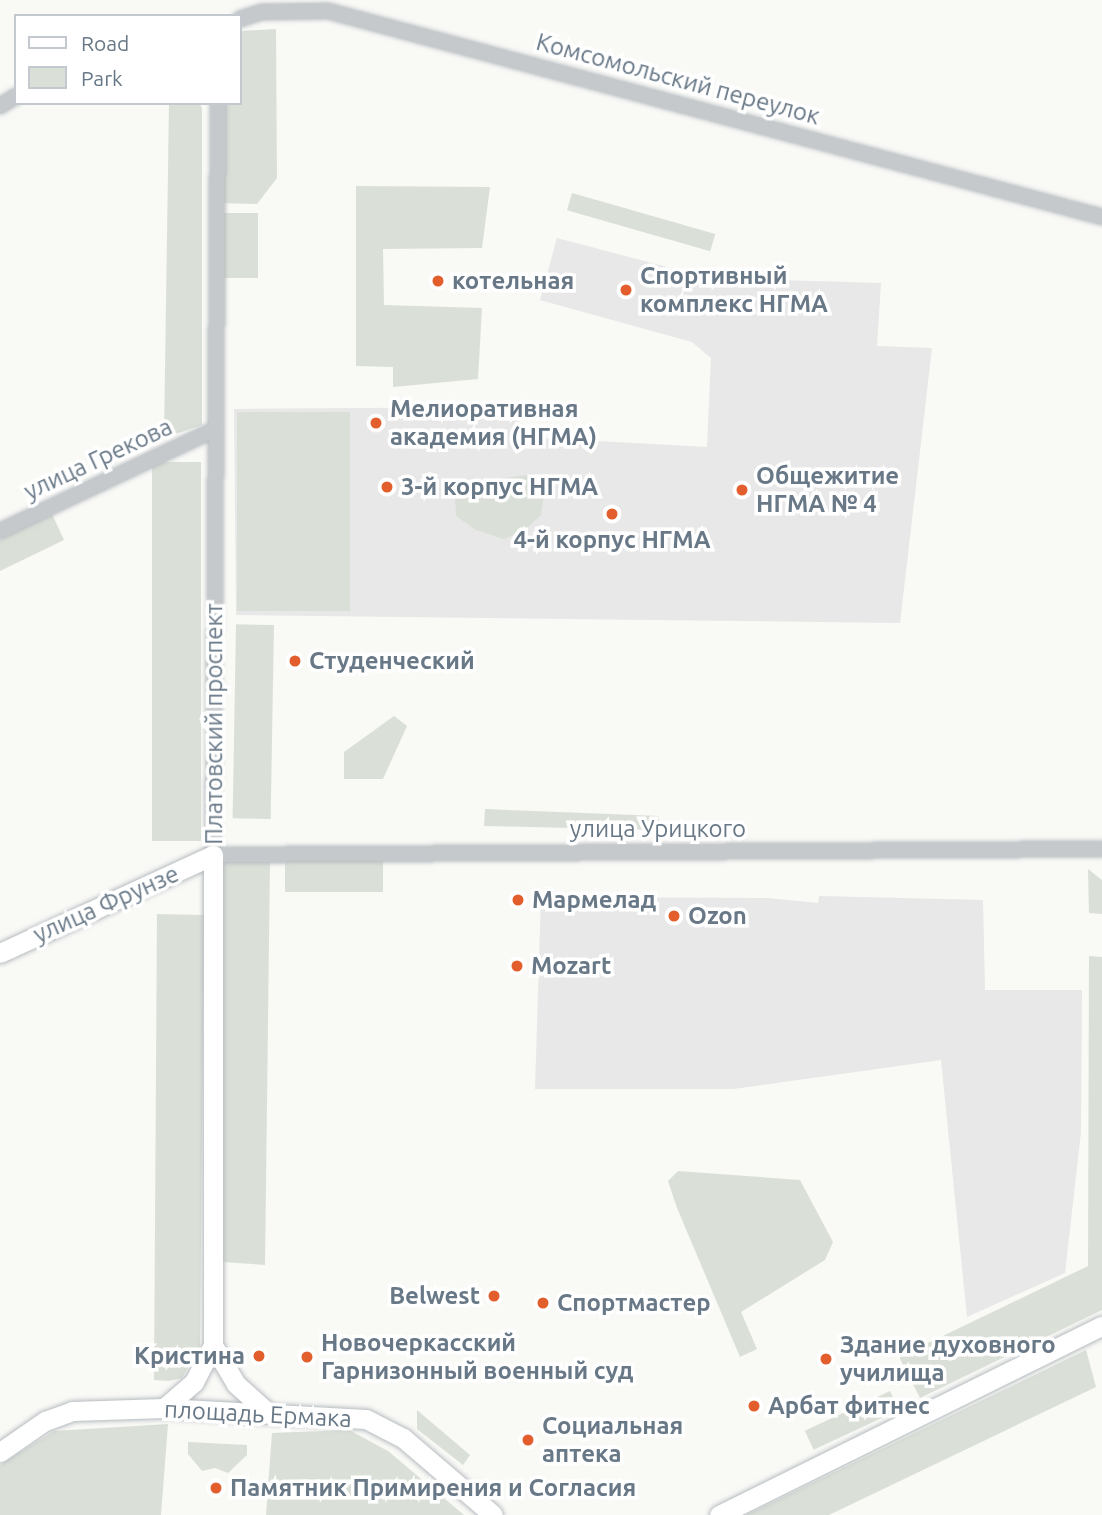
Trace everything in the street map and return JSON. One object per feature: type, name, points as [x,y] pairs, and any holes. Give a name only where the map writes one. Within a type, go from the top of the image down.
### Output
[{"type":"street","name":"Комсомольский переулок","points":[[242,18],[262,6],[328,11],[1102,217]]},
{"type":"street","name":"Платовский проспект","points":[[164,1408],[194,1382],[213,1345],[218,105]]},
{"type":"street","name":"улица Грекова","points":[[0,531],[216,429]]},
{"type":"street","name":"улица Урицкого","points":[[213,855],[1102,849]]},
{"type":"street","name":"улица Фрунзе","points":[[0,953],[213,855]]},
{"type":"street","points":[[719,1515],[1102,1326]]},
{"type":"street","points":[[213,1345],[236,1384],[267,1412]]},
{"type":"street","name":"площадь Ермака","points":[[0,1452],[45,1421],[72,1411],[164,1408],[366,1419],[384,1426],[493,1515]]},
{"type":"shaded area","name":"Мелиоративная академия (НГМА)","points":[[557,238],[709,278],[881,283],[877,346],[932,348],[900,623],[236,615],[234,409],[514,407],[523,437],[707,447],[711,358],[692,342],[540,300]]},
{"type":"shaded area","points":[[819,896],[983,900],[985,990],[1082,990],[1081,1132],[1065,1273],[967,1317],[941,1060],[733,1089],[535,1089],[541,897],[767,898],[818,903]]},
{"type":"green space","points":[[276,29],[277,178],[257,204],[220,203],[221,105],[242,105],[242,31]]},
{"type":"green space","points":[[169,105],[200,105],[202,425],[164,438]]},
{"type":"green space","points":[[356,186],[490,187],[482,248],[383,249],[384,305],[482,308],[478,379],[393,387],[393,367],[356,366]]},
{"type":"green space","points":[[572,193],[715,234],[710,251],[567,210]]},
{"type":"green space","points":[[219,213],[258,213],[258,278],[219,278]]},
{"type":"green space","points":[[237,412],[350,412],[350,611],[237,611]]},
{"type":"green space","points":[[152,462],[201,462],[201,841],[152,841]]},
{"type":"green space","points":[[534,474],[545,486],[541,515],[525,530],[504,539],[476,530],[456,516],[455,496],[474,482]]},
{"type":"green space","points":[[52,514],[64,540],[0,571],[0,539]]},
{"type":"green space","points":[[236,624],[274,625],[271,819],[233,818]]},
{"type":"green space","points":[[394,716],[407,726],[383,779],[344,779],[344,752]]},
{"type":"green space","points":[[485,809],[659,816],[659,830],[484,826]]},
{"type":"green space","points":[[285,859],[383,859],[383,892],[285,892]]},
{"type":"green space","points":[[270,860],[265,1265],[223,1262],[221,862]]},
{"type":"green space","points":[[1088,869],[1102,880],[1102,914],[1089,913]]},
{"type":"green space","points":[[157,914],[204,915],[200,1346],[182,1378],[169,1381],[154,1380]]},
{"type":"green space","points":[[1089,956],[1102,957],[1102,1310],[920,1398],[899,1357],[1088,1266]]},
{"type":"green space","points":[[678,1171],[800,1180],[833,1242],[825,1260],[741,1312],[757,1349],[740,1357],[668,1181]]},
{"type":"green space","points":[[1086,1350],[1096,1387],[829,1515],[746,1515]]},
{"type":"green space","points":[[890,1391],[899,1410],[814,1450],[805,1431]]},
{"type":"green space","points":[[417,1410],[470,1455],[463,1465],[417,1429]]},
{"type":"green space","points":[[168,1424],[161,1515],[0,1515],[0,1465],[54,1431]]},
{"type":"green space","points":[[349,1430],[388,1451],[464,1515],[266,1515],[272,1433]]},
{"type":"green space","points":[[188,1442],[247,1445],[247,1455],[228,1473],[215,1468],[202,1471],[188,1454]]},
{"type":"place","name":"котельная","points":[[438,281]]},
{"type":"place","name":"Спортивный комплекс НГМА","points":[[626,290]]},
{"type":"place","name":"Мелиоративная академия (НГМА)","points":[[376,423]]},
{"type":"place","name":"3-й корпус НГМА","points":[[387,487]]},
{"type":"place","name":"Общежитие НГМА № 4","points":[[742,490]]},
{"type":"place","name":"4-й корпус НГМА","points":[[612,514]]},
{"type":"place","name":"Студенческий","points":[[295,661]]},
{"type":"place","name":"Мармелад","points":[[518,900]]},
{"type":"place","name":"Ozon","points":[[674,916]]},
{"type":"place","name":"Mozart","points":[[517,966]]},
{"type":"place","name":"Belwest","points":[[494,1296]]},
{"type":"place","name":"Спортмастер","points":[[543,1303]]},
{"type":"place","name":"Кристина","points":[[259,1356]]},
{"type":"place","name":"Новочеркасский Гарнизонный военный суд","points":[[307,1357]]},
{"type":"place","name":"Здание духовного училища","points":[[826,1359]]},
{"type":"place","name":"Арбат фитнес","points":[[754,1406]]},
{"type":"place","name":"Социальная аптека","points":[[528,1440]]},
{"type":"place","name":"Памятник Примирения и Cогласия","points":[[216,1488]]}]
